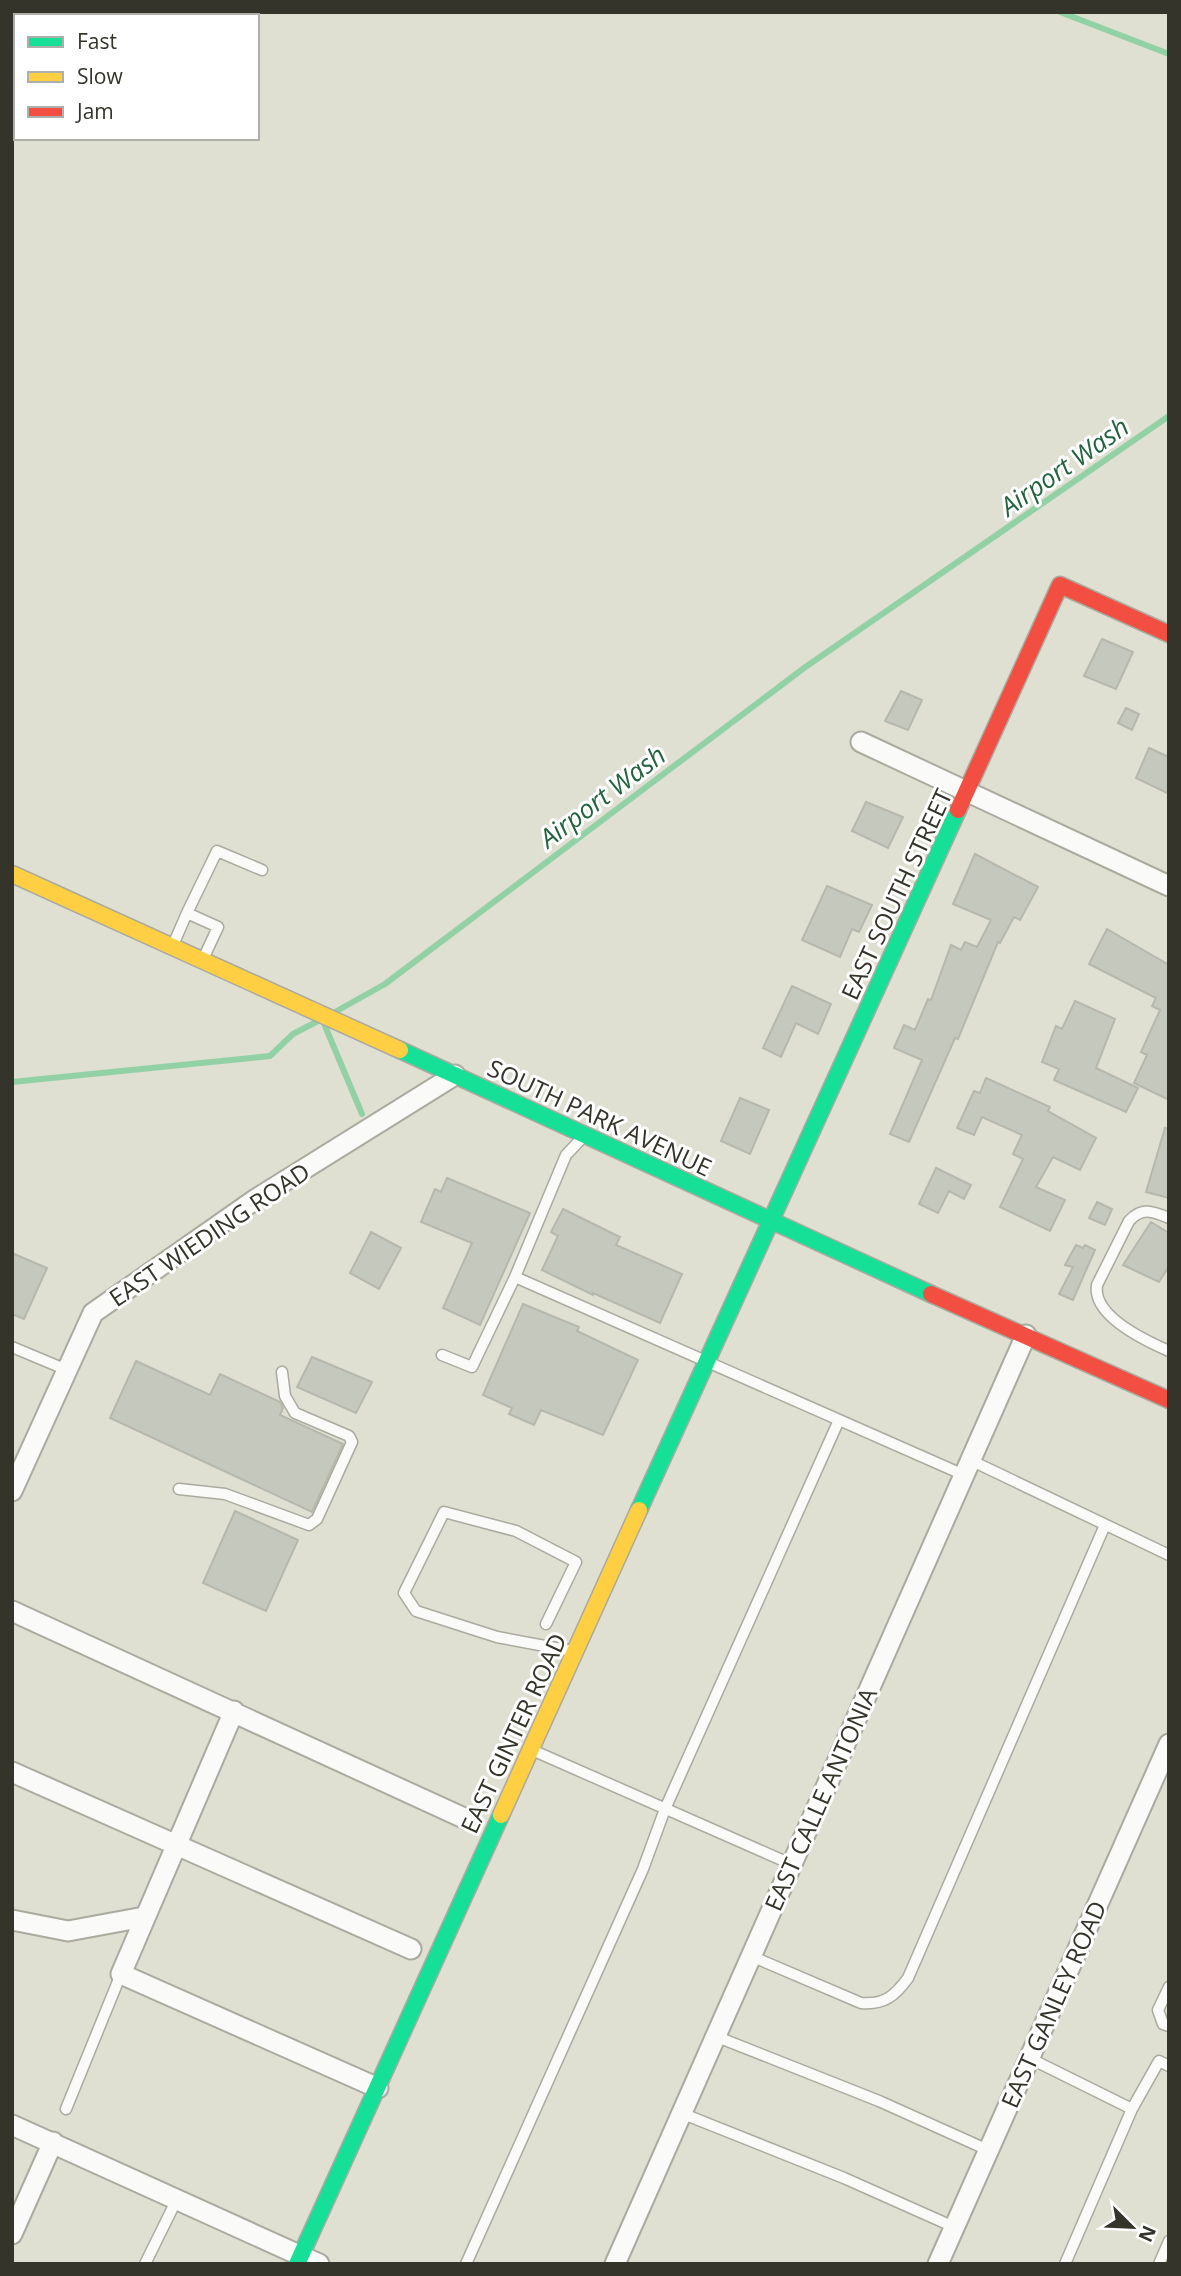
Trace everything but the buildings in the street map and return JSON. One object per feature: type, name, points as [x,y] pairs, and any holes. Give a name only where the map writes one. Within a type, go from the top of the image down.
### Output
[{"type":"street","name":"EAST SOUTH STREET","points":[[771,1222],[1060,585],[1169,634]]},
{"type":"street","points":[[861,742],[1169,886]]},
{"type":"street","name":"SOUTH PARK AVENUE","points":[[12,874],[771,1222],[1169,1400]]},
{"type":"street","name":"EAST WIEDING ROAD","points":[[12,1491],[93,1312],[257,1199],[455,1075]]},
{"type":"street","name":"EAST GINTER ROAD","points":[[299,2260],[771,1222]]},
{"type":"street","name":"EAST CALLE ANTONIA","points":[[615,2264],[1026,1335]]},
{"type":"street","points":[[12,1611],[466,1819]]},
{"type":"street","points":[[234,1711],[121,1974],[377,2088]]},
{"type":"street","name":"EAST GANLEY ROAD","points":[[938,2264],[1169,1744]]},
{"type":"street","points":[[12,1772],[411,1950]]},
{"type":"street","points":[[12,1920],[68,1931],[145,1917]]},
{"type":"street","points":[[12,2125],[177,2199],[299,2260],[320,2264]]},
{"type":"street","points":[[12,2234],[53,2142]]},
{"type":"lane","points":[[172,947],[217,851],[262,870]]},
{"type":"lane","points":[[187,913],[218,927],[202,960]]},
{"type":"lane","points":[[442,1355],[472,1367],[515,1277],[566,1155],[585,1136]]},
{"type":"lane","points":[[1169,1218],[1152,1211],[1136,1213],[1129,1221],[1097,1285],[1096,1293],[1103,1307],[1119,1323],[1141,1339],[1169,1351]]},
{"type":"lane","points":[[515,1277],[839,1420],[967,1468],[1105,1525],[1169,1555]]},
{"type":"lane","points":[[12,1348],[67,1370]]},
{"type":"lane","points":[[179,1489],[225,1494],[309,1525],[317,1519],[352,1442],[349,1436],[295,1413],[285,1395],[282,1372]]},
{"type":"lane","points":[[466,2264],[839,1420]]},
{"type":"lane","points":[[546,1624],[576,1562],[516,1531],[444,1512],[404,1592],[415,1611],[497,1637],[576,1651]]},
{"type":"lane","points":[[751,1956],[861,2003],[876,2004],[889,2000],[899,1991],[908,1978],[1105,1525]]},
{"type":"lane","points":[[530,1750],[791,1864]]},
{"type":"lane","points":[[66,2109],[121,1974]]},
{"type":"lane","points":[[1169,1987],[1158,2010],[1163,2024],[1169,2026]]},
{"type":"lane","points":[[715,2036],[879,2101],[988,2150]]},
{"type":"lane","points":[[1029,2058],[1132,2109]]},
{"type":"lane","points":[[1065,2264],[1132,2109],[1159,2061],[1169,2066]]},
{"type":"lane","points":[[681,2113],[844,2178],[954,2227]]},
{"type":"lane","points":[[145,2264],[177,2199]]},
{"type":"lane","points":[[1159,2264],[1169,2241]]},
{"type":"waterway","points":[[1060,12],[1169,54]]},
{"type":"waterway","name":"Airport Wash","points":[[335,1012],[385,984],[804,668],[1169,416]]},
{"type":"waterway","name":"Airport Wash","points":[[12,1082],[270,1056],[293,1034],[316,1022]]},
{"type":"waterway","points":[[325,1026],[362,1114]]},
{"type":"traffic: fast","points":[[639,1510],[958,810]]},
{"type":"traffic: fast","points":[[400,1050],[931,1294]]},
{"type":"traffic: fast","points":[[297,2264],[501,1815]]},
{"type":"traffic: slow","points":[[12,84],[14,80]]},
{"type":"traffic: slow","points":[[12,874],[400,1050]]},
{"type":"traffic: slow","points":[[501,1815],[639,1510]]},
{"type":"traffic: jam","points":[[958,810],[1060,585],[1169,634]]},
{"type":"traffic: jam","points":[[931,1294],[1169,1400]]}]
